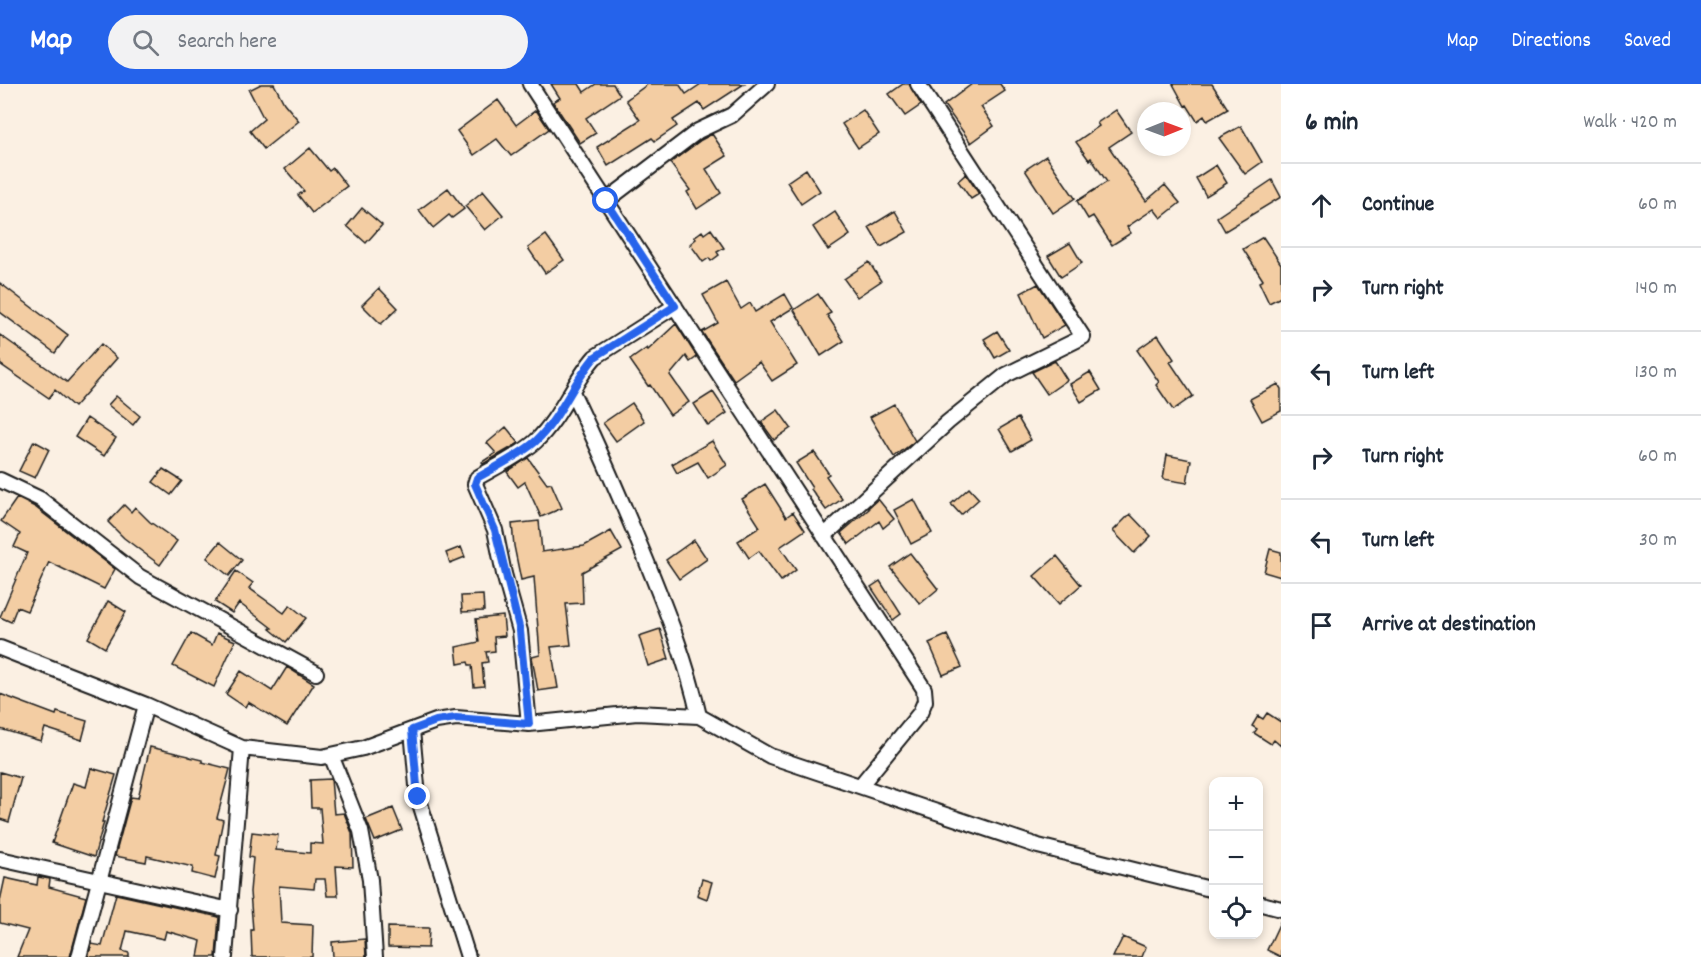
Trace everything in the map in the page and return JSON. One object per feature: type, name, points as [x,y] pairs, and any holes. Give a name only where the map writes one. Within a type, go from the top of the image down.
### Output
[{"type":"street","points":[[530,84],[924,689],[925,701],[920,713],[860,786]]},
{"type":"street","points":[[606,201],[698,132],[732,115],[767,84]]},
{"type":"street","points":[[824,536],[948,422],[1006,375],[1083,337],[918,84]]},
{"type":"street","points":[[529,724],[520,631],[495,530],[475,484],[477,478],[535,442],[573,392],[584,369],[595,357],[675,306]]},
{"type":"street","points":[[573,392],[675,633],[691,681],[699,716]]},
{"type":"street","points":[[0,480],[40,499],[140,577],[316,673]]},
{"type":"street","points":[[0,648],[146,705],[242,748],[322,757],[363,748],[436,721],[456,718],[529,724],[638,713],[699,716],[770,756],[1038,846],[1209,889]]},
{"type":"street","points":[[79,957],[146,705]]},
{"type":"street","points":[[412,730],[418,797],[468,957]]},
{"type":"street","points":[[225,957],[242,748]]},
{"type":"street","points":[[331,755],[361,831],[370,880],[375,957]]},
{"type":"street","points":[[0,860],[230,910]]},
{"type":"street","points":[[1263,904],[1281,909]]},
{"type":"building","points":[[261,84],[274,84],[284,103],[299,121],[264,149],[250,131],[264,119],[249,90]]},
{"type":"building","points":[[551,84],[579,84],[584,92],[596,84],[613,84],[620,95],[586,118],[596,133],[580,143],[553,102],[560,98]]},
{"type":"building","points":[[648,84],[679,84],[686,94],[701,84],[744,84],[704,110],[699,103],[673,120],[677,126],[655,141],[652,138],[608,166],[597,147],[640,120],[626,100]]},
{"type":"building","points":[[903,84],[909,84],[921,105],[905,116],[889,94]]},
{"type":"building","points":[[972,84],[1000,84],[1005,91],[981,107],[994,126],[971,143],[944,105]]},
{"type":"building","points":[[1173,84],[1212,84],[1228,109],[1207,121],[1204,116],[1197,121],[1191,111],[1191,102],[1183,102]]},
{"type":"building","points":[[498,100],[516,125],[536,110],[549,129],[511,156],[497,139],[474,155],[457,131]]},
{"type":"building","points":[[863,110],[879,134],[858,148],[842,124]]},
{"type":"building","points":[[1116,110],[1131,132],[1109,147],[1126,172],[1146,201],[1165,185],[1180,203],[1161,218],[1154,209],[1127,227],[1131,233],[1112,245],[1093,216],[1088,219],[1077,201],[1107,182],[1091,158],[1089,160],[1076,142],[1099,126],[1097,123]]},
{"type":"building","points":[[1241,126],[1262,162],[1245,174],[1219,138]]},
{"type":"building","points":[[712,134],[727,156],[706,169],[721,193],[697,209],[687,192],[690,190],[670,163]]},
{"type":"building","points":[[310,148],[329,171],[333,168],[347,186],[312,213],[298,195],[304,191],[285,169]]},
{"type":"building","points":[[1046,156],[1075,198],[1053,213],[1025,170]]},
{"type":"building","points":[[1216,165],[1227,183],[1206,196],[1196,178]]},
{"type":"building","points":[[806,169],[820,191],[801,204],[787,182]]},
{"type":"building","points":[[966,174],[979,194],[971,199],[958,181]]},
{"type":"building","points":[[1272,180],[1281,197],[1225,231],[1217,217]]},
{"type":"building","points":[[448,188],[464,209],[452,218],[449,215],[433,228],[419,210]]},
{"type":"building","points":[[483,191],[503,215],[485,230],[465,206]]},
{"type":"building","points":[[362,208],[382,225],[366,243],[347,226]]},
{"type":"building","points":[[895,211],[907,232],[881,247],[869,227]]},
{"type":"building","points":[[835,212],[850,235],[828,250],[813,227]]},
{"type":"building","points":[[711,229],[724,248],[717,252],[719,255],[711,261],[709,258],[703,262],[690,244],[696,239],[694,237],[702,231],[704,234]]},
{"type":"building","points":[[546,235],[564,260],[545,273],[528,248]]},
{"type":"building","points":[[1263,237],[1281,264],[1281,297],[1269,303],[1259,282],[1263,280],[1243,249]]},
{"type":"building","points":[[1070,243],[1082,263],[1061,277],[1048,256]]},
{"type":"building","points":[[869,262],[881,281],[857,297],[844,279]]},
{"type":"building","points":[[726,282],[741,309],[750,303],[755,312],[785,294],[793,308],[770,322],[797,365],[772,381],[759,362],[734,380],[702,332],[718,323],[703,295]]},
{"type":"building","points":[[0,283],[68,335],[55,353],[0,312]]},
{"type":"building","points":[[1038,284],[1065,325],[1042,338],[1021,293]]},
{"type":"building","points":[[379,288],[398,308],[381,324],[362,305]]},
{"type":"building","points":[[818,294],[831,313],[827,315],[844,341],[821,356],[794,310]]},
{"type":"building","points":[[676,324],[697,357],[690,362],[686,356],[670,375],[689,402],[670,415],[630,360],[647,348],[648,350]]},
{"type":"building","points":[[997,331],[1009,350],[995,358],[984,339]]},
{"type":"building","points":[[0,335],[67,382],[101,344],[117,358],[74,407],[55,390],[49,398],[0,364]]},
{"type":"building","points":[[1158,335],[1174,359],[1170,362],[1193,396],[1173,410],[1156,385],[1159,382],[1137,350]]},
{"type":"building","points":[[1055,361],[1067,380],[1047,394],[1032,372]]},
{"type":"building","points":[[1090,372],[1101,390],[1081,402],[1070,384]]},
{"type":"building","points":[[1278,384],[1281,389],[1281,411],[1262,421],[1250,399]]},
{"type":"building","points":[[713,392],[727,413],[708,426],[694,404]]},
{"type":"building","points":[[116,396],[140,416],[133,425],[108,405]]},
{"type":"building","points":[[632,403],[644,421],[616,441],[603,423]]},
{"type":"building","points":[[894,404],[915,441],[894,457],[870,417]]},
{"type":"building","points":[[778,410],[791,428],[774,440],[761,422]]},
{"type":"building","points":[[87,418],[116,438],[104,456],[75,437]]},
{"type":"building","points":[[1018,418],[1031,440],[1012,451],[999,429]]},
{"type":"building","points":[[506,427],[519,443],[483,464],[482,462],[496,453],[487,443]]},
{"type":"building","points":[[34,441],[49,449],[35,478],[19,471]]},
{"type":"building","points":[[712,441],[727,465],[708,478],[698,462],[677,473],[672,464]]},
{"type":"building","points":[[814,452],[829,474],[826,476],[842,499],[826,510],[796,463]]},
{"type":"building","points":[[1167,455],[1191,460],[1187,483],[1163,479]]},
{"type":"building","points":[[528,458],[547,484],[551,483],[562,508],[541,517],[525,482],[518,487],[507,472]]},
{"type":"building","points":[[163,469],[182,481],[171,495],[153,482]]},
{"type":"building","points":[[765,484],[786,517],[793,512],[805,530],[780,547],[796,570],[781,581],[759,551],[749,558],[738,541],[760,527],[742,499]]},
{"type":"building","points":[[969,488],[979,499],[961,515],[951,504]]},
{"type":"building","points":[[17,498],[35,507],[115,569],[104,589],[49,562],[27,611],[17,607],[11,622],[0,617],[27,553],[14,547],[20,534],[1,521]]},
{"type":"building","points":[[878,499],[894,519],[883,528],[879,521],[849,544],[841,533]]},
{"type":"building","points":[[914,499],[932,533],[911,544],[894,510]]},
{"type":"building","points":[[124,505],[131,512],[135,507],[150,522],[177,541],[160,565],[124,538],[108,522]]},
{"type":"building","points":[[1130,514],[1151,536],[1134,553],[1113,531]]},
{"type":"building","points":[[539,521],[542,552],[584,546],[611,531],[622,550],[582,572],[583,603],[566,604],[571,645],[551,647],[558,688],[538,691],[532,657],[540,655],[534,577],[521,580],[512,524]]},
{"type":"building","points":[[694,540],[707,559],[679,579],[666,560]]},
{"type":"building","points":[[220,542],[242,560],[229,576],[207,558]]},
{"type":"building","points":[[461,547],[465,557],[450,563],[446,553]]},
{"type":"building","points":[[1270,549],[1281,552],[1281,577],[1264,572]]},
{"type":"building","points":[[910,553],[938,589],[920,604],[890,567]]},
{"type":"building","points":[[1057,556],[1081,585],[1059,604],[1034,576]]},
{"type":"building","points":[[236,571],[253,583],[249,588],[284,613],[290,605],[306,618],[286,642],[270,629],[272,628],[239,603],[232,613],[215,602]]},
{"type":"building","points":[[880,581],[901,614],[893,620],[871,587]]},
{"type":"building","points":[[483,595],[484,611],[462,612],[461,596]]},
{"type":"building","points":[[108,601],[126,612],[105,648],[88,638]]},
{"type":"building","points":[[503,616],[505,636],[494,637],[495,651],[486,652],[488,662],[482,663],[484,686],[474,687],[472,665],[468,662],[458,664],[456,647],[479,642],[476,619]]},
{"type":"building","points":[[660,629],[669,659],[648,666],[639,636]]},
{"type":"building","points":[[191,633],[212,645],[217,633],[235,641],[214,687],[173,666]]},
{"type":"building","points":[[947,635],[962,667],[943,675],[929,643]]},
{"type":"building","points":[[287,667],[314,684],[287,726],[248,702],[245,707],[226,694],[241,671],[272,691]]},
{"type":"building","points":[[0,694],[56,715],[57,712],[87,721],[82,740],[45,728],[41,741],[0,729]]},
{"type":"building","points":[[1267,713],[1281,722],[1281,746],[1274,740],[1271,744],[1254,733],[1257,729],[1252,726],[1258,716],[1263,719]]},
{"type":"building","points":[[150,747],[230,769],[217,818],[223,820],[216,855],[220,856],[215,879],[192,873],[193,867],[147,856],[146,862],[115,856],[131,797],[138,798]]},
{"type":"building","points":[[91,768],[116,775],[94,857],[52,843],[73,783],[86,787]]},
{"type":"building","points":[[0,772],[21,778],[9,822],[0,819]]},
{"type":"building","points":[[331,779],[334,814],[344,813],[352,833],[353,867],[336,866],[338,896],[327,896],[325,879],[315,879],[314,889],[279,886],[281,923],[313,925],[312,957],[252,957],[251,930],[253,930],[250,892],[253,858],[249,857],[252,832],[278,835],[276,850],[310,853],[310,843],[323,844],[320,808],[311,808],[310,780]]},
{"type":"building","points":[[393,808],[402,830],[375,841],[366,819]]},
{"type":"building","points":[[38,877],[50,879],[49,887],[86,897],[70,957],[17,957],[28,930],[0,923],[0,901],[5,878],[37,885]]},
{"type":"building","points":[[702,879],[712,882],[707,899],[697,895]]},
{"type":"building","points":[[116,894],[219,917],[216,957],[198,957],[201,941],[166,931],[164,939],[127,931],[122,951],[129,953],[129,957],[88,957],[92,944],[102,946]]},
{"type":"building","points":[[1281,920],[1281,957],[1267,950]]},
{"type":"building","points":[[388,927],[429,928],[428,948],[388,947]]},
{"type":"building","points":[[1123,937],[1146,947],[1142,957],[1113,957]]},
{"type":"building","points":[[365,939],[366,957],[333,957],[332,942]]},
{"type":"route","points":[[418,797],[412,730],[436,721],[456,718],[529,724],[520,631],[504,574],[495,530],[475,484],[477,478],[535,442],[554,419],[573,392],[584,369],[595,357],[675,306],[606,201]]}]
